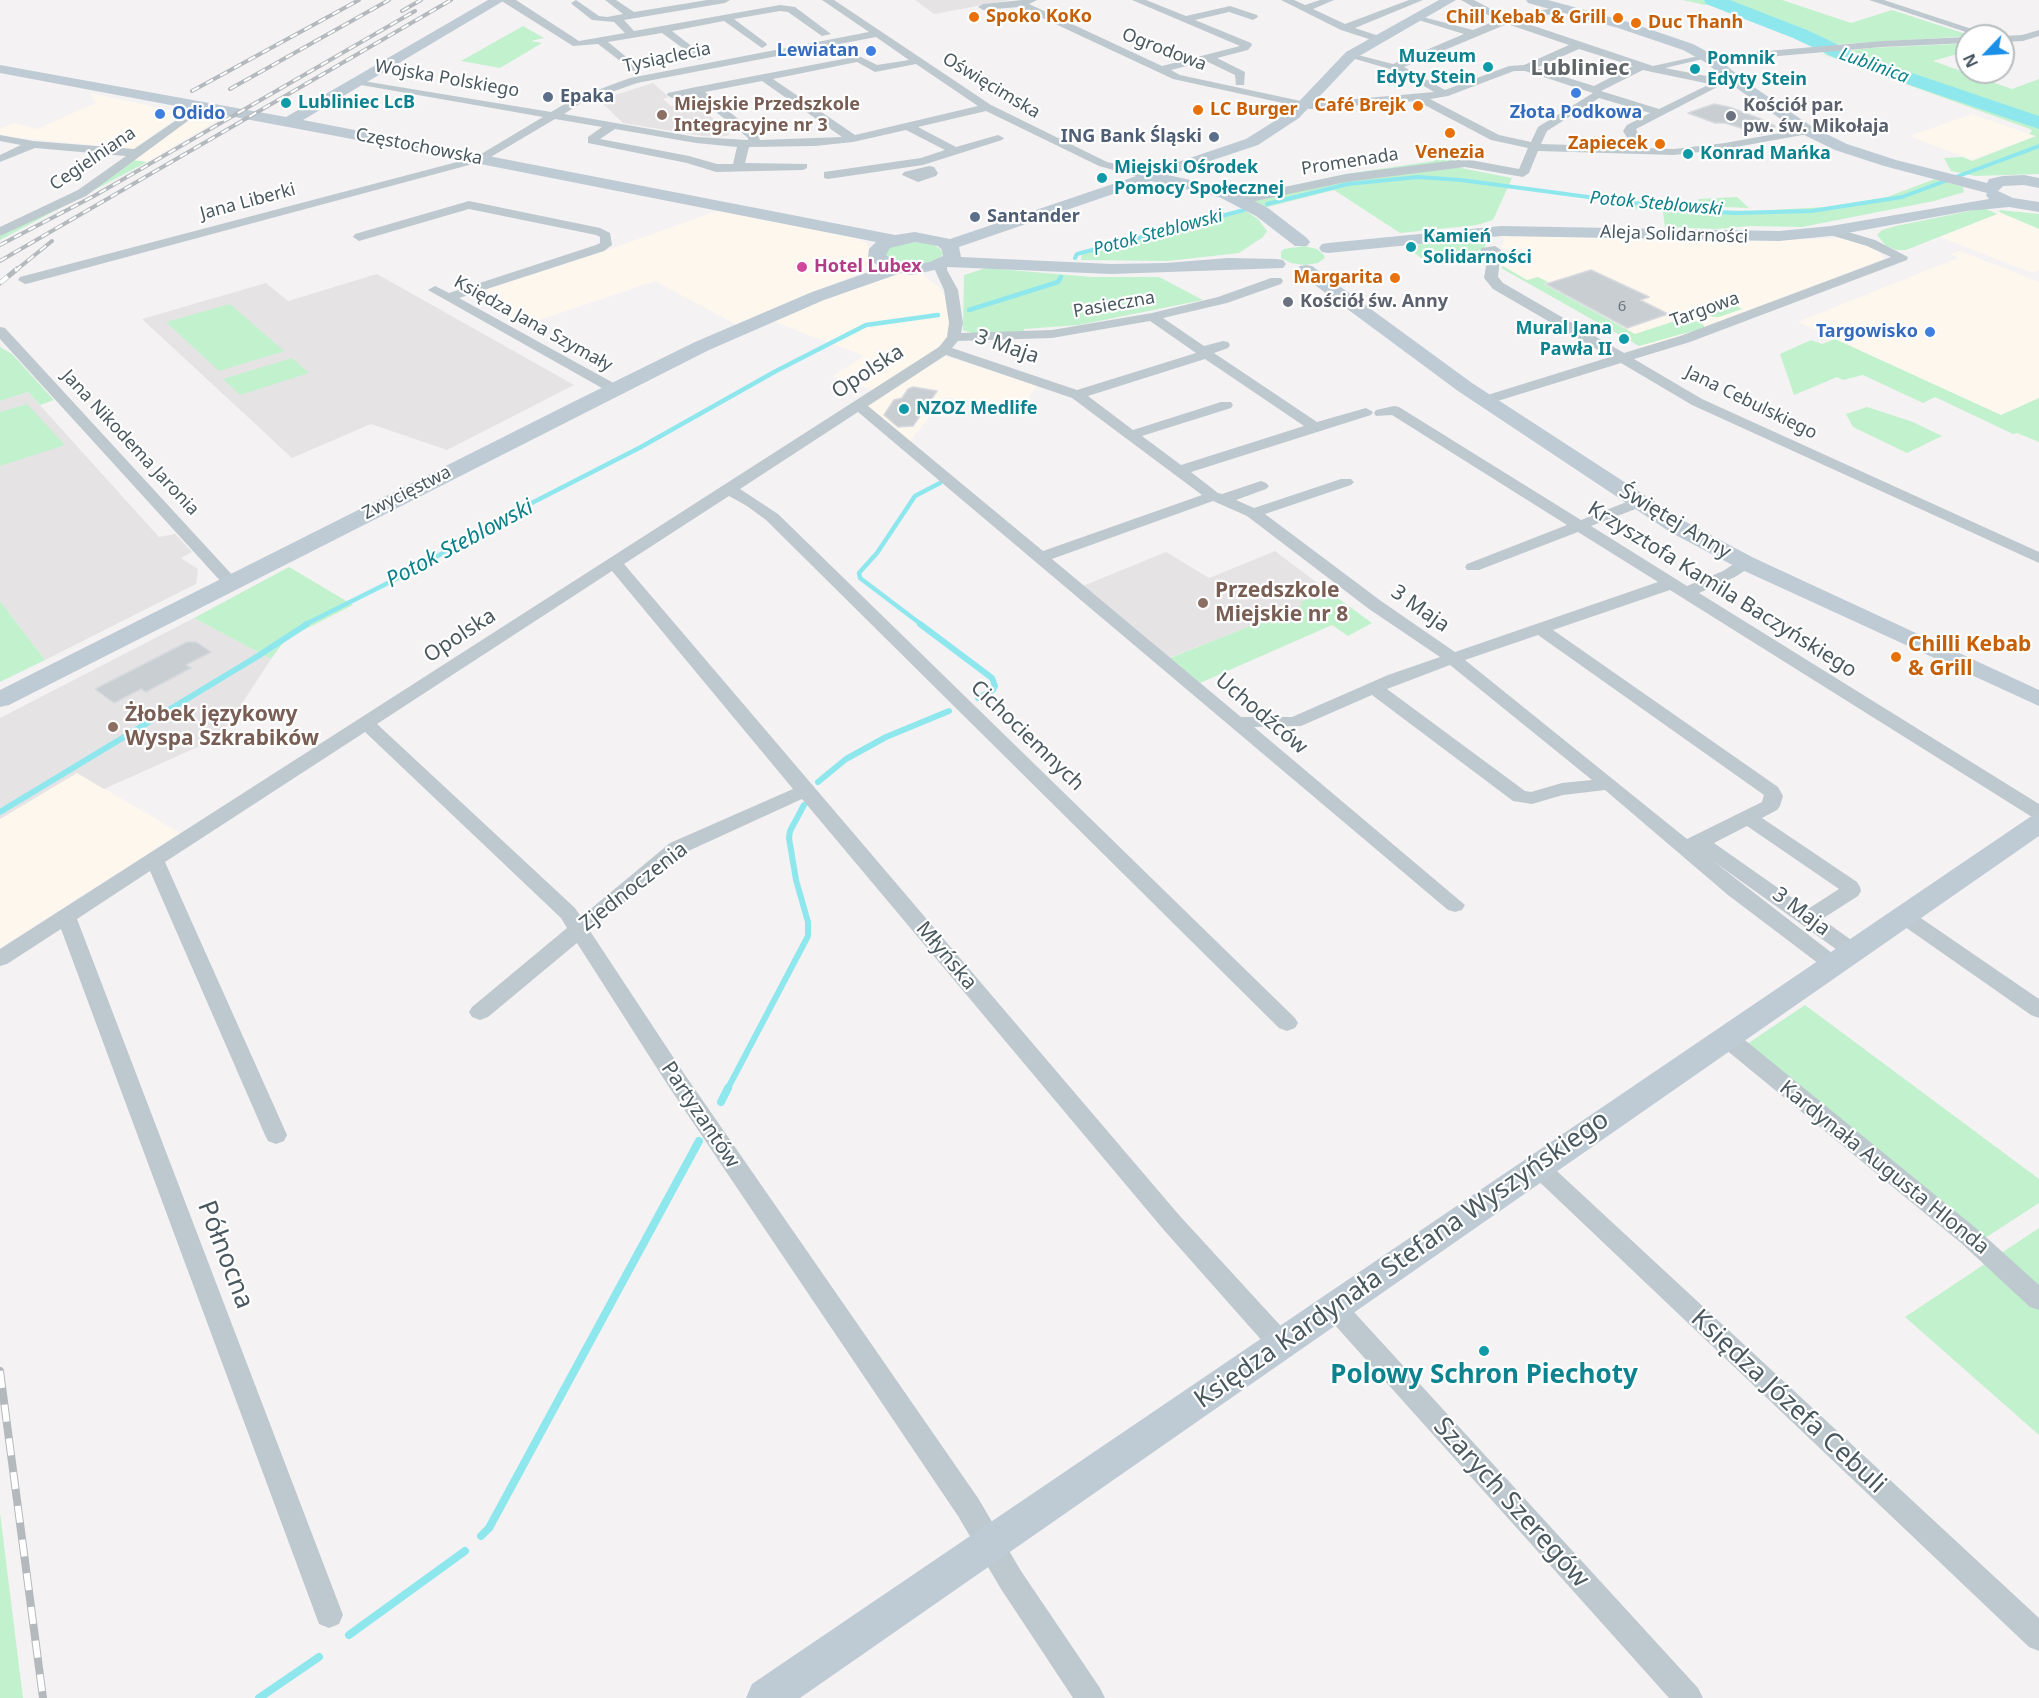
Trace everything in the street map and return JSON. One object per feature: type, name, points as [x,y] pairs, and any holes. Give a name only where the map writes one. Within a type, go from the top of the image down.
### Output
[{"type":"street","points":[[287,123],[361,82],[498,0]]},
{"type":"street","points":[[505,0],[523,8],[572,43],[580,44],[765,10],[791,9],[826,34]]},
{"type":"street","points":[[610,0],[632,16]]},
{"type":"street","points":[[752,0],[765,10]]},
{"type":"street","name":"Oświęcimska","points":[[827,0],[987,107],[1103,164],[1150,176]]},
{"type":"street","points":[[983,7],[1020,4],[1035,0]]},
{"type":"street","points":[[1137,0],[1247,45],[1244,48],[1162,69]]},
{"type":"street","points":[[1287,0],[1345,28],[1378,39]]},
{"type":"street","points":[[1305,9],[1329,0]]},
{"type":"street","points":[[1345,28],[1418,0]]},
{"type":"street","points":[[949,343],[956,323],[948,282],[941,270],[947,256],[962,239],[1252,142],[1287,121],[1350,56],[1448,0]]},
{"type":"street","points":[[1466,0],[1509,21],[1647,67],[1719,82],[1736,81]]},
{"type":"street","points":[[1533,0],[1645,32],[1704,57],[1808,131],[1852,151],[1907,167],[1954,177],[2039,207]]},
{"type":"street","points":[[1874,0],[1955,26]]},
{"type":"street","points":[[576,3],[596,18],[618,20],[718,1]]},
{"type":"street","name":"Ogrodowa","points":[[1020,4],[1192,81],[1305,105],[1319,106],[1444,94],[1510,68],[1526,68]]},
{"type":"street","points":[[1395,67],[1497,23],[1566,8]]},
{"type":"street","points":[[1184,20],[1230,9],[1255,20]]},
{"type":"street","points":[[1419,17],[1473,33]]},
{"type":"street","points":[[725,18],[762,45]]},
{"type":"street","points":[[618,20],[632,35]]},
{"type":"street","points":[[664,29],[699,57]]},
{"type":"street","points":[[2015,38],[2039,33]]},
{"type":"street","name":"Tysiąclecia","points":[[480,159],[551,115],[587,96],[634,80],[877,34]]},
{"type":"street","points":[[601,40],[636,70]]},
{"type":"street","points":[[1534,147],[1543,128],[1596,92],[1647,67],[1704,57],[1955,41]]},
{"type":"street","points":[[1526,68],[1578,45]]},
{"type":"street","points":[[1350,56],[1406,71],[1444,94]]},
{"type":"street","points":[[672,95],[859,58],[875,69],[918,61]]},
{"type":"street","points":[[1208,58],[1241,74],[1240,83]]},
{"type":"street","points":[[1526,68],[1658,112]]},
{"type":"street","name":"Częstochowska","points":[[0,69],[837,227],[895,240]]},
{"type":"street","points":[[764,77],[853,139]]},
{"type":"street","name":"Wojska Polskiego","points":[[361,82],[696,140],[749,144],[815,143],[853,139],[987,107]]},
{"type":"street","points":[[1641,152],[1630,129],[1658,112],[1719,82]]},
{"type":"street","points":[[696,90],[754,137],[738,167]]},
{"type":"street","points":[[1419,98],[1496,138],[1534,147],[1641,152],[1704,149],[1808,131]]},
{"type":"street","name":"Cegielniana","points":[[0,232],[82,193],[200,107]]},
{"type":"street","points":[[612,126],[592,141],[689,160],[716,168],[803,166]]},
{"type":"street","points":[[910,127],[955,151]]},
{"type":"street","points":[[0,138],[33,144],[136,153]]},
{"type":"street","points":[[828,175],[926,166],[955,151],[998,138]]},
{"type":"street","points":[[0,159],[33,144]]},
{"type":"street","name":"Promenada","points":[[1241,200],[1346,178],[1465,163],[1523,173],[1534,147]]},
{"type":"street","name":"Jana Liberki","points":[[25,280],[480,159]]},
{"type":"street","points":[[1150,176],[1207,188],[1241,200],[1273,221],[1293,243],[1329,257]]},
{"type":"street","points":[[1998,193],[2012,180],[2038,182]]},
{"type":"street","name":"Aleja Solidarności","points":[[1306,270],[1329,257],[1379,244],[1501,231],[1747,237],[1831,231],[1967,206],[1998,193]]},
{"type":"street","points":[[359,237],[469,205],[600,232],[606,236],[606,245],[600,248],[449,297]]},
{"type":"street","points":[[1871,225],[1871,243]]},
{"type":"street","name":"Częstochowska","points":[[837,227],[872,244],[879,255],[898,268]]},
{"type":"street","name":"Targowa","points":[[1486,400],[1719,327],[1902,257],[1871,243],[1831,231]]},
{"type":"street","points":[[895,240],[926,238],[947,256]]},
{"type":"street","name":"Zwycięstwa","points":[[0,700],[614,389],[702,346],[818,296],[870,270],[879,255],[895,240]]},
{"type":"street","points":[[1274,266],[1274,248],[1293,243]]},
{"type":"street","name":"Jana Cebulskiego","points":[[1486,251],[1495,250],[1491,274],[1493,282],[1697,402],[2039,558]]},
{"type":"street","points":[[918,270],[947,256],[1080,268],[1166,268],[1228,263],[1306,270]]},
{"type":"street","name":"Świętej Anny","points":[[1329,257],[1340,294]]},
{"type":"street","name":"Pasieczna","points":[[949,343],[1052,334],[1152,317],[1222,300],[1274,266]]},
{"type":"street","points":[[898,268],[918,270],[942,286],[951,297]]},
{"type":"street","name":"Zwycięstwa","points":[[818,296],[898,268]]},
{"type":"street","name":"Świętej Anny","points":[[1306,270],[1420,356],[1702,541],[2039,699]]},
{"type":"street","name":"Księdza Jana Szymały","points":[[435,290],[614,389]]},
{"type":"street","points":[[1152,317],[1315,427]]},
{"type":"street","name":"Jana Nikodema Jaronia","points":[[0,331],[230,582]]},
{"type":"street","name":"3 Maja","points":[[949,343],[1077,395],[1217,498],[1253,513],[1368,600],[1452,658],[1609,784],[1692,844],[1735,890],[1844,958]]},
{"type":"street","name":"Opolska","points":[[0,959],[859,406],[949,343]]},
{"type":"street","points":[[1077,395],[1206,354],[1210,348],[1223,345]]},
{"type":"street","points":[[1132,435],[1226,405]]},
{"type":"street","name":"Uchodźców","points":[[859,406],[1455,905]]},
{"type":"street","name":"Krzysztofa Kamila Baczyńskiego","points":[[1315,427],[1373,412],[1394,410],[1677,588],[2038,823]]},
{"type":"street","points":[[1179,471],[1315,427]]},
{"type":"street","points":[[1253,513],[1346,482]]},
{"type":"street","points":[[1039,558],[1217,498],[1261,486]]},
{"type":"street","name":"Cichociemnych","points":[[729,489],[753,502],[772,517],[1287,1023]]},
{"type":"street","points":[[1473,567],[1640,502]]},
{"type":"street","points":[[1236,722],[1295,722],[1452,658],[1540,629],[1729,574],[1746,563]]},
{"type":"street","name":"Młyńska","points":[[615,564],[1171,1222],[1281,1344]]},
{"type":"street","points":[[1540,629],[1771,791],[1774,796],[1770,806],[1692,844]]},
{"type":"street","points":[[1374,688],[1445,738],[1520,796],[1532,798],[1562,789],[1609,784]]},
{"type":"street","name":"Partyzantów","points":[[366,723],[559,904],[579,929],[675,1078],[968,1507],[1011,1580],[1090,1698]]},
{"type":"street","name":"Zjednoczenia","points":[[480,1012],[677,848],[806,790]]},
{"type":"street","points":[[1748,818],[1850,887],[1851,891],[1807,919]]},
{"type":"street","name":"Księdza Kardynała Stefana Wyszyńskiego","points":[[766,1698],[2038,823]]},
{"type":"street","points":[[1692,844],[1807,919],[1844,958]]},
{"type":"street","points":[[154,858],[276,1136]]},
{"type":"street","name":"Północna","points":[[66,916],[329,1615]]},
{"type":"street","points":[[1905,916],[2039,1010]]},
{"type":"street","name":"Kardynała Augusta Hlonda","points":[[1726,1038],[1969,1236],[2039,1300]]},
{"type":"street","name":"Księdza Józefa Cebuli","points":[[1538,1166],[2039,1637]]},
{"type":"street","name":"Szarych Szeregów","points":[[1334,1308],[1688,1698]]},
{"type":"shaded area","points":[[915,0],[1010,0],[934,14]]},
{"type":"shaded area","name":"Miejskie Przedszkole Integracyjne nr 3","points":[[653,83],[669,97],[663,99],[671,106],[696,102],[730,135],[702,136],[623,123],[599,100]]},
{"type":"shaded area","points":[[90,93],[183,113],[134,149],[0,136],[0,129],[13,123],[37,129],[96,103]]},
{"type":"shaded area","points":[[1972,114],[2035,136],[1972,160],[1910,136]]},
{"type":"shaded area","points":[[193,116],[223,117],[147,162],[132,160]]},
{"type":"shaded area","points":[[2000,210],[2039,214],[2039,270],[2032,273],[1940,237],[1999,213]]},
{"type":"shaded area","points":[[717,211],[850,236],[865,242],[876,258],[863,272],[737,325],[655,281],[522,326],[476,293],[605,251]]},
{"type":"shaded area","points":[[1500,234],[1755,241],[1841,238],[1863,243],[1880,253],[1884,259],[1698,331],[1641,347],[1497,266],[1504,240]]},
{"type":"shaded area","name":"Targowisko","points":[[1960,251],[2039,282],[2039,398],[2001,415],[1798,322],[1958,258],[1951,254]]},
{"type":"shaded area","points":[[893,273],[922,274],[940,288],[947,300],[951,327],[948,336],[940,346],[874,390],[833,376],[864,356],[772,321],[850,287]]},
{"type":"shaded area","points":[[377,274],[574,385],[447,450],[371,424],[292,458],[142,319],[266,283],[288,301]]},
{"type":"shaded area","points":[[944,356],[1038,385],[1018,411],[945,397],[908,444],[866,406]]},
{"type":"shaded area","points":[[28,392],[159,537],[175,534],[192,552],[181,558],[198,569],[196,584],[45,660],[0,601],[0,401]]},
{"type":"shaded area","name":"Przedszkole Miejskie nr 8","points":[[1275,551],[1328,591],[1301,602],[1304,605],[1169,658],[1083,586],[1166,552],[1209,578]]},
{"type":"shaded area","name":"Żłobek językowy Wyspa Szkrabików","points":[[194,618],[271,659],[220,737],[104,789],[77,773],[0,819],[0,718]]},
{"type":"shaded area","points":[[77,773],[180,833],[0,948],[0,819]]},
{"type":"green space","points":[[1683,0],[1709,0],[1818,45],[1712,3],[1705,5]]},
{"type":"green space","points":[[1716,0],[1782,0],[1851,23],[1892,10],[1955,30],[1955,37],[1824,45],[1808,36]]},
{"type":"green space","points":[[523,26],[544,38],[531,41],[542,43],[500,68],[461,61]]},
{"type":"green space","points":[[1955,44],[1955,55],[1933,61],[1955,69],[1955,84],[1998,84],[2012,89],[2039,79],[2039,122],[1840,52],[1870,48]]},
{"type":"green space","points":[[1832,53],[2039,125],[2039,174],[1975,176],[1951,171],[1944,158],[1963,157],[1972,161],[2036,136],[2029,134],[2032,131],[2030,129],[1823,54]]},
{"type":"green space","points":[[1441,155],[1463,164],[1461,168],[1512,178],[1493,220],[1477,225],[1400,233],[1334,190],[1264,208],[1244,196],[1346,174],[1434,161]]},
{"type":"green space","points":[[132,160],[147,162],[0,240],[0,236]]},
{"type":"green space","points":[[1935,179],[1963,187],[1964,192],[1934,201],[1802,227],[1749,226],[1717,229],[1665,227],[1663,212],[1627,208],[1629,200],[1702,210],[1752,211],[1826,207],[1887,197]]},
{"type":"green space","points":[[1737,197],[1749,208],[1700,206],[1698,199]]},
{"type":"green space","points":[[1984,208],[1997,214],[1906,250],[1896,250],[1886,246],[1877,235],[1882,230],[1896,226]]},
{"type":"green space","points":[[2000,210],[2039,214],[2039,229],[1999,212]]},
{"type":"green space","points":[[1246,211],[1258,219],[1267,231],[1263,237],[1239,253],[1168,261],[1081,260],[1082,254]]},
{"type":"green space","points":[[1487,238],[1484,250],[1421,258],[1410,249],[1416,248],[1413,245]]},
{"type":"green space","points":[[919,241],[935,245],[943,252],[942,256],[932,263],[914,266],[896,263],[886,257],[885,253],[893,245]]},
{"type":"green space","points":[[1304,246],[1317,249],[1325,258],[1318,263],[1305,265],[1291,263],[1281,258],[1281,252],[1284,249]]},
{"type":"green space","points":[[1503,266],[1527,280],[1538,277],[1548,282],[1544,284],[1635,334],[1681,319],[1699,322],[1704,325],[1704,328],[1639,346],[1501,268]]},
{"type":"green space","points":[[986,268],[1092,277],[1159,277],[1203,300],[1079,325],[1024,329],[1024,332],[975,334],[963,330],[964,275]]},
{"type":"green space","points":[[1730,302],[1742,309],[1719,317],[1712,317],[1703,311]]},
{"type":"green space","points":[[230,304],[285,351],[219,371],[166,322]]},
{"type":"green space","points":[[1835,339],[2001,415],[2039,398],[2039,442],[2017,433],[2013,434],[1935,397],[1923,403],[1863,375],[1843,380],[1837,377],[1794,395],[1780,354],[1811,340],[1822,344]]},
{"type":"green space","points":[[0,347],[12,354],[54,400],[40,405],[28,392],[0,401]]},
{"type":"green space","points":[[292,358],[309,373],[240,395],[223,379]]},
{"type":"green space","points":[[27,404],[65,445],[0,466],[0,412]]},
{"type":"green space","points":[[1867,407],[1913,422],[1942,436],[1907,453],[1853,427],[1846,414]]},
{"type":"green space","points":[[289,567],[353,605],[286,639],[271,659],[194,618]]},
{"type":"green space","points":[[1328,591],[1372,623],[1348,636],[1332,625],[1200,683],[1170,658],[1303,605],[1300,602]]},
{"type":"green space","points":[[0,601],[45,660],[0,682]]},
{"type":"green space","points":[[1805,1005],[2039,1179],[2039,1203],[1982,1240],[1744,1046]]},
{"type":"green space","points":[[2039,1228],[2039,1435],[1905,1317]]},
{"type":"green space","points":[[0,1513],[23,1698],[0,1698]]},
{"type":"building","name":"Kościół par. pw. św. Mikołaja","points":[[1714,104],[1761,119],[1775,126],[1773,132],[1760,134],[1725,123],[1715,123],[1688,113]]},
{"type":"building","points":[[1591,270],[1649,297],[1640,300],[1668,314],[1627,328],[1546,284]]},
{"type":"building","name":"NZOZ Medlife","points":[[913,387],[937,391],[913,426],[898,427],[884,415],[894,400],[902,398],[908,389]]},
{"type":"building","name":"Żłobek językowy Wyspa Szkrabików","points":[[187,642],[196,642],[211,652],[186,665],[191,668],[146,692],[141,689],[114,703],[95,689]]},
{"type":"waterway","name":"Lublinica","points":[[1713,0],[1800,34],[1855,60],[2039,123]]},
{"type":"waterway","name":"Potok Steblowski","points":[[1267,204],[1348,184],[1418,177],[1461,180],[1693,211],[1736,213],[1812,211],[1902,197],[2039,146]]},
{"type":"waterway","name":"Potok Steblowski","points":[[1075,258],[1077,254],[1244,210]]},
{"type":"waterway","name":"Potok Steblowski","points":[[969,310],[1058,282],[1061,277]]},
{"type":"waterway","name":"Potok Steblowski","points":[[304,625],[406,574],[522,508],[641,447],[776,371],[866,325],[938,315]]},
{"type":"waterway","points":[[922,625],[860,578],[859,573],[877,553],[915,496],[940,483]]},
{"type":"waterway","name":"Potok Steblowski","points":[[0,812],[307,624]]},
{"type":"waterway","points":[[920,624],[992,678],[995,686],[993,690],[978,698]]},
{"type":"waterway","points":[[818,782],[846,759],[886,737],[949,711]]},
{"type":"waterway","points":[[727,1090],[808,936],[808,922],[796,880],[789,838],[790,831],[804,805]]},
{"type":"waterway","points":[[721,1102],[727,1090]]},
{"type":"waterway","points":[[481,1536],[489,1528],[699,1141]]},
{"type":"waterway","points":[[349,1635],[465,1551]]},
{"type":"waterway","points":[[259,1698],[319,1657]]},
{"type":"railway","points":[[192,91],[359,0]]},
{"type":"railway","points":[[230,89],[389,0]]},
{"type":"railway","points":[[402,11],[421,0]]},
{"type":"railway","points":[[0,261],[451,0]]},
{"type":"railway","points":[[0,245],[94,196],[415,11]]},
{"type":"railway","points":[[15,271],[52,241]]},
{"type":"railway","points":[[0,283],[17,269]]},
{"type":"railway","points":[[0,1371],[43,1698]]},
{"type":"place","name":"Spoko KoKo","points":[[974,17]]},
{"type":"place","name":"Chill Kebab & Grill","points":[[1618,18]]},
{"type":"place","name":"Duc Thanh","points":[[1636,23]]},
{"type":"place","name":"Lewiatan","points":[[871,51]]},
{"type":"place","name":"Muzeum Edyty Stein","points":[[1488,67]]},
{"type":"place","name":"Pomnik Edyty Stein","points":[[1695,69]]},
{"type":"place","name":"Złota Podkowa","points":[[1576,93]]},
{"type":"place","name":"Epaka","points":[[548,97]]},
{"type":"place","name":"Lubliniec LcB","points":[[286,103]]},
{"type":"place","name":"Café Brejk","points":[[1418,106]]},
{"type":"place","name":"LC Burger","points":[[1198,110]]},
{"type":"place","name":"Odido","points":[[160,114]]},
{"type":"place","name":"Miejskie Przedszkole Integracyjne nr 3","points":[[662,115]]},
{"type":"place","name":"Kościół par. pw. św. Mikołaja","points":[[1731,116]]},
{"type":"place","name":"Venezia","points":[[1450,133]]},
{"type":"place","name":"ING Bank Śląski","points":[[1214,137]]},
{"type":"place","name":"Zapiecek","points":[[1660,144]]},
{"type":"place","name":"Konrad Mańka","points":[[1688,154]]},
{"type":"place","name":"Miejski Ośrodek Pomocy Społecznej","points":[[1102,178]]},
{"type":"place","name":"Santander","points":[[975,217]]},
{"type":"place","name":"Kamień Solidarności","points":[[1411,247]]},
{"type":"place","name":"Hotel Lubex","points":[[802,267]]},
{"type":"place","name":"Margarita","points":[[1395,278]]},
{"type":"place","name":"Kościół św. Anny","points":[[1288,302]]},
{"type":"place","name":"Targowisko","points":[[1930,332]]},
{"type":"place","name":"Mural Jana Pawła II","points":[[1624,339]]},
{"type":"place","name":"NZOZ Medlife","points":[[904,409]]},
{"type":"place","name":"Przedszkole Miejskie nr 8","points":[[1203,603]]},
{"type":"place","name":"Chilli Kebab & Grill","points":[[1896,657]]},
{"type":"place","name":"Żłobek językowy Wyspa Szkrabików","points":[[113,727]]},
{"type":"place","name":"Polowy Schron Piechoty","points":[[1484,1351]]},
{"type":"district","name":"Lubliniec","points":[[1580,69]]}]
